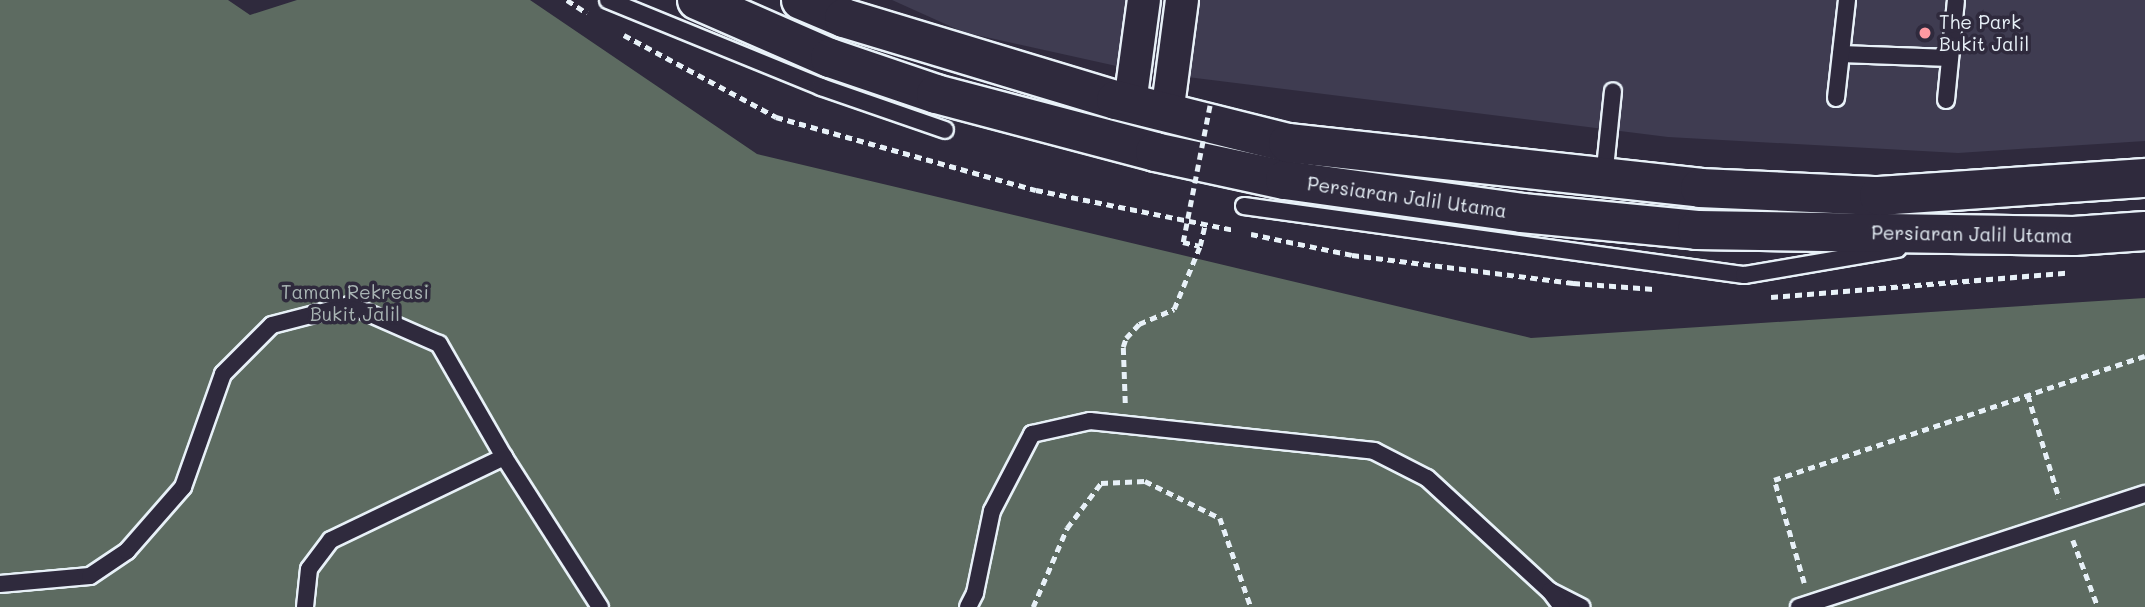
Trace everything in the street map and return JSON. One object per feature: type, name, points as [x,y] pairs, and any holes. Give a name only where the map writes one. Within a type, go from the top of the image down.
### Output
[{"type":"street","name":"Persiaran Jalil Utama","points":[[698,0],[830,58],[936,94],[1285,180],[1522,213],[1698,230],[2074,236],[2145,231]]},
{"type":"street","name":"Persiaran Jalil Utama","points":[[801,0],[844,19],[1167,114],[1288,143],[1700,188],[1879,197],[2145,178]]},
{"type":"street","points":[[1110,139],[1123,101],[1144,0]]},
{"type":"street","points":[[1167,114],[1182,0]]},
{"type":"lane","points":[[608,0],[821,87],[945,130]]},
{"type":"lane","points":[[1836,98],[1847,0]]},
{"type":"lane","points":[[1946,100],[1955,0]]},
{"type":"lane","points":[[1841,54],[1950,58]]},
{"type":"lane","points":[[1604,178],[1613,91]]},
{"type":"lane","points":[[1244,206],[1744,275],[1980,234]]},
{"type":"lane","points":[[0,584],[90,576],[127,551],[183,487],[223,374],[272,325],[349,305],[439,344],[504,457],[600,607]]},
{"type":"lane","points":[[968,607],[975,593],[992,511],[1031,434],[1090,421],[1374,451],[1427,478],[1550,591],[1562,607]]},
{"type":"lane","points":[[305,607],[309,569],[331,540],[504,457]]},
{"type":"lane","points":[[1805,605],[2145,494]]},
{"type":"lane","points":[[1550,591],[1581,607]]},
{"type":"path","points":[[1200,246],[1183,242],[1210,104]]},
{"type":"path","points":[[1125,425],[1123,347],[1126,338],[1139,324],[1174,309],[1200,246],[1205,224]]},
{"type":"path","points":[[1805,605],[1774,480],[2145,356]]},
{"type":"path","points":[[1033,607],[1067,528],[1101,483],[1145,481],[1220,518],[1251,607]]},
{"type":"shaded area","points":[[892,0],[2145,0],[2145,141],[1958,153],[1668,137],[1139,71],[963,32]]},
{"type":"green space","name":"Taman Rekreasi Bukit Jalil","points":[[0,0],[228,0],[250,15],[297,0],[530,0],[757,154],[1531,338],[2145,298],[2145,607],[0,607]]},
{"type":"place","name":"The Park Bukit Jalil","points":[[1925,33]]}]
